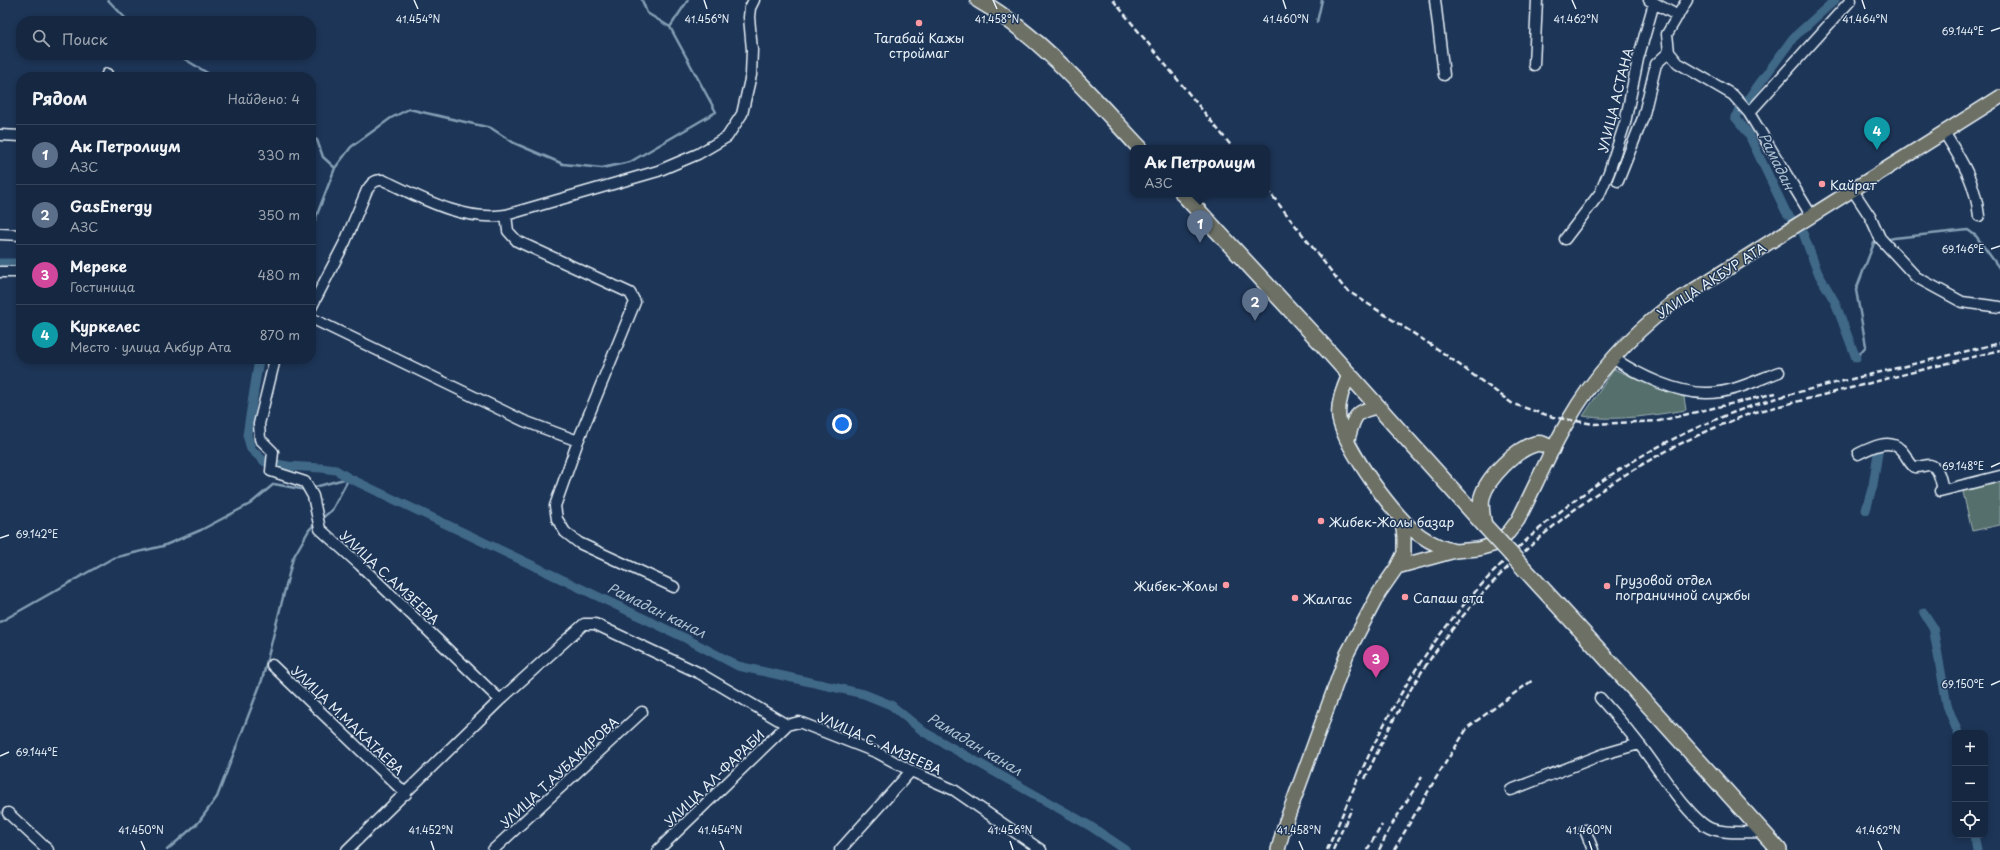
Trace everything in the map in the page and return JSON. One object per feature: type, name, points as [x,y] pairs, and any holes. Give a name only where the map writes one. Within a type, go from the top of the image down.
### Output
[{"type":"highway","points":[[978,0],[1013,24],[1046,51],[1137,145]]},
{"type":"highway","points":[[1186,197],[1779,850]]},
{"type":"highway","points":[[1484,525],[1481,506],[1484,490],[1491,479],[1520,451],[1536,443],[1545,444],[1552,449]]},
{"type":"main road","name":"УЛИЦА АКБУР АТА","points":[[1455,551],[1478,550],[1496,544],[1509,532],[1518,520],[1552,449],[1568,420],[1613,358],[1648,322],[1670,305],[2000,97]]},
{"type":"main road","points":[[1349,375],[1342,394],[1339,411],[1342,428],[1373,483],[1402,520],[1421,536],[1442,547],[1455,551]]},
{"type":"main road","points":[[1348,439],[1355,415],[1363,409],[1377,407]]},
{"type":"main road","points":[[1278,850],[1284,827],[1347,654],[1379,593],[1397,567],[1404,553],[1402,520]]},
{"type":"main road","points":[[1397,567],[1455,551]]},
{"type":"street","points":[[316,298],[345,242],[367,190],[372,183],[377,180],[383,180],[451,210],[490,218],[506,215],[658,171],[698,154],[727,137],[742,114],[751,75],[752,50],[749,17],[750,8],[754,0]]},
{"type":"street","points":[[1435,0],[1444,75]]},
{"type":"street","points":[[1534,65],[1537,0]]},
{"type":"street","points":[[1687,0],[1668,34],[1669,52],[1678,63],[1732,95],[1749,113],[1811,215]]},
{"type":"street","points":[[1749,113],[1852,0]]},
{"type":"street","name":"УЛИЦА АСТАНА","points":[[1565,239],[1600,193],[1609,172],[1625,123],[1651,1],[1678,16]]},
{"type":"street","name":"УЛИЦА АСТАНА","points":[[1618,181],[1643,118],[1656,64],[1669,52]]},
{"type":"street","points":[[1944,132],[1967,170],[1977,197],[1979,216]]},
{"type":"street","points":[[0,135],[16,136]]},
{"type":"street","points":[[1852,190],[1871,218],[1880,238],[1916,277],[1962,302],[2000,307]]},
{"type":"street","points":[[506,215],[508,231],[517,241],[630,293],[635,302],[578,441],[555,506],[557,519],[565,532],[578,543],[674,587]]},
{"type":"street","points":[[0,234],[16,235]]},
{"type":"street","points":[[0,272],[16,272]]},
{"type":"street","points":[[316,320],[524,421],[578,441]]},
{"type":"street","points":[[1613,358],[1631,370],[1679,389],[1708,393],[1732,388],[1779,372]]},
{"type":"street","name":"УЛИЦА С.АМЗЕЕВА","points":[[274,364],[259,424],[260,439],[273,452],[271,471],[305,482],[313,496],[320,529],[360,565],[500,700]]},
{"type":"street","points":[[1858,454],[1879,445],[1895,445],[1900,448],[1914,467],[1930,465],[1934,467],[1938,471],[1942,491],[2000,476]]},
{"type":"street","name":"УЛИЦА С. АМЗЕЕВА","points":[[500,700],[584,624],[594,624],[699,673],[788,725],[799,722],[878,753],[911,772],[954,790],[1041,850]]},
{"type":"street","name":"УЛИЦА М.МАКАТАЕВА","points":[[272,665],[406,794]]},
{"type":"street","points":[[1600,698],[1639,744],[1684,803],[1699,820],[1711,829],[1741,833],[1764,832]]},
{"type":"street","name":"УЛИЦА М.МАКАТАЕВА","points":[[347,850],[406,794],[500,700]]},
{"type":"street","name":"УЛИЦА Т.АУБАКИРОВА","points":[[494,850],[642,712]]},
{"type":"street","name":"УЛИЦА АЛ-ФАРАБИ","points":[[658,850],[788,725]]},
{"type":"street","points":[[1511,790],[1604,754],[1639,744]]},
{"type":"street","points":[[840,850],[911,772]]},
{"type":"street","points":[[8,813],[48,850]]},
{"type":"street","points":[[1585,830],[1593,850]]},
{"type":"green space","points":[[1614,369],[1648,384],[1684,397],[1686,410],[1648,416],[1621,418],[1596,418],[1583,416]]},
{"type":"green space","points":[[1991,481],[1992,484],[2000,481],[2000,525],[1972,531],[1962,488]]},
{"type":"waterway","points":[[108,0],[123,16]]},
{"type":"waterway","points":[[316,217],[335,168],[351,147],[391,118],[409,109],[491,128],[514,143],[563,164],[602,168],[630,162],[716,112],[670,27],[647,13],[642,0]]},
{"type":"waterway","points":[[670,27],[688,0]]},
{"type":"waterway","points":[[1317,22],[1322,0]]},
{"type":"waterway","name":"Рамадан","points":[[1835,0],[1793,38],[1735,117],[1748,133],[1786,212],[1803,233],[1818,273],[1835,302],[1856,358]]},
{"type":"waterway","points":[[186,60],[206,72]]},
{"type":"waterway","points":[[316,140],[323,157],[335,168]]},
{"type":"waterway","points":[[1886,240],[1968,230],[1976,236],[2000,269]]},
{"type":"waterway","points":[[1856,358],[1866,346],[1856,290],[1874,243],[1879,242]]},
{"type":"waterway","name":"Рамадан канал","points":[[0,263],[16,263]]},
{"type":"waterway","name":"Рамадан канал","points":[[258,364],[247,435],[251,449],[265,462],[288,466],[336,470],[349,478],[685,638],[738,666],[864,694],[891,705],[924,732],[1090,826],[1126,850]]},
{"type":"waterway","name":"Рамадан","points":[[1866,510],[1873,485],[1878,453]]},
{"type":"waterway","points":[[311,488],[348,478]]},
{"type":"waterway","points":[[321,519],[332,510],[349,478]]},
{"type":"waterway","points":[[0,622],[113,558],[163,546],[201,530],[250,504],[274,484],[306,490]]},
{"type":"waterway","points":[[167,850],[198,823],[217,797],[262,680],[293,558],[309,530],[316,523]]},
{"type":"waterway","name":"Рамадан","points":[[1924,613],[1933,627],[1947,705],[1957,730]]},
{"type":"waterway","name":"Рамадан","points":[[1975,838],[1977,850]]},
{"type":"railway","points":[[1113,0],[1231,145]]},
{"type":"railway","points":[[1270,193],[1345,289],[1439,350],[1513,404],[1553,417],[1594,424],[1659,421],[1776,393]]},
{"type":"railway","points":[[1327,850],[1362,770],[1391,711],[1431,647],[1464,604],[1501,564],[1542,527],[1585,493],[1631,463],[1678,437],[1742,409],[1773,399],[2000,343]]},
{"type":"railway","points":[[1365,779],[1403,703],[1417,679],[1448,635],[1483,593],[1521,555],[1562,519],[1607,487],[1653,458],[1702,434],[1752,413],[2000,350]]},
{"type":"railway","points":[[1394,850],[1468,727],[1533,680]]},
{"type":"railway","points":[[1379,850],[1391,826],[1422,777]]},
{"type":"railway","points":[[1333,850],[1352,808]]},
{"type":"railway","points":[[1367,850],[1382,825]]},
{"type":"place","name":"Тагабай Кажы строймаг","points":[[919,23]]},
{"type":"place","name":"Куркелес","points":[[1877,150]]},
{"type":"place","name":"Кайрат","points":[[1822,184]]},
{"type":"place","name":"Ак Петролиум","points":[[1200,243]]},
{"type":"place","name":"GasEnergy","points":[[1255,321]]},
{"type":"place","name":"Жибек-Жолы базар","points":[[1321,521]]},
{"type":"place","name":"Жибек-Жолы","points":[[1226,585]]},
{"type":"place","name":"Грузовой отдел пограничной службы","points":[[1607,586]]},
{"type":"place","name":"Сапаш ата","points":[[1405,597]]},
{"type":"place","name":"Жалгас","points":[[1295,598]]},
{"type":"place","name":"Мереке","points":[[1376,678]]}]
